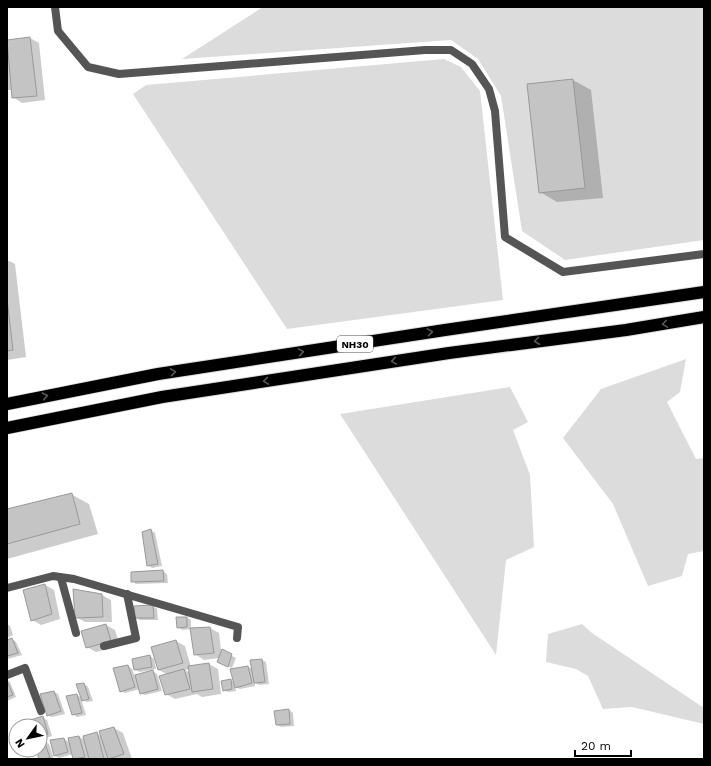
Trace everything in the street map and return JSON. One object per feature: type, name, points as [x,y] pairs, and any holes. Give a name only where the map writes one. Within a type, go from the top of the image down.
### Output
[{"type":"highway","name":"NH30","points":[[7,404],[158,374],[704,292]]},
{"type":"highway","name":"NH30","points":[[7,428],[162,397],[448,353],[626,330],[704,317]]},
{"type":"street","points":[[54,7],[58,30],[88,68],[119,74],[425,50],[451,50],[472,64],[489,89],[495,111],[505,238],[563,272],[704,254]]},
{"type":"street","points":[[7,588],[53,576],[74,580],[238,627],[237,638]]},
{"type":"street","points":[[62,578],[76,633]]},
{"type":"street","points":[[104,646],[136,638],[127,594]]},
{"type":"street","points":[[7,675],[25,668],[40,712]]},
{"type":"shaded area","points":[[263,7],[704,7],[704,240],[565,260],[522,231],[501,96],[478,59],[451,40],[182,59]]},
{"type":"shaded area","points":[[444,59],[461,67],[480,91],[503,300],[287,329],[133,94],[146,85]]},
{"type":"shaded area","points":[[686,359],[680,392],[667,402],[696,459],[704,458],[704,551],[688,554],[682,576],[648,586],[613,504],[563,438],[601,389]]},
{"type":"shaded area","points":[[510,387],[528,422],[513,430],[530,475],[534,547],[506,560],[496,655],[340,414]]},
{"type":"shaded area","points":[[582,624],[592,633],[704,708],[704,724],[632,707],[603,709],[588,676],[576,669],[546,662],[548,634]]},
{"type":"building","points":[[30,37],[37,96],[12,98],[7,40]]},
{"type":"building","points":[[573,79],[585,188],[539,193],[527,84]]},
{"type":"building","points":[[7,299],[13,350],[7,351]]},
{"type":"building","points":[[72,493],[80,524],[7,544],[7,509]]},
{"type":"building","points":[[151,529],[158,564],[147,566],[142,532]]},
{"type":"building","points":[[163,570],[164,581],[131,582],[131,572]]},
{"type":"building","points":[[45,584],[52,614],[31,621],[23,590]]},
{"type":"building","points":[[73,589],[102,594],[103,617],[75,618]]},
{"type":"building","points":[[153,605],[154,618],[135,618],[134,606]]},
{"type":"building","points":[[176,617],[187,617],[187,627],[177,628]]},
{"type":"building","points":[[106,624],[111,641],[86,648],[81,631]]},
{"type":"building","points":[[210,627],[214,653],[194,655],[190,628]]},
{"type":"building","points":[[12,638],[18,653],[7,656],[7,640]]},
{"type":"building","points":[[176,640],[183,663],[158,670],[151,647]]},
{"type":"building","points":[[222,649],[232,654],[228,667],[217,662]]},
{"type":"building","points":[[150,655],[152,667],[134,670],[132,659]]},
{"type":"building","points":[[262,659],[265,682],[254,683],[250,660]]},
{"type":"building","points":[[209,663],[213,689],[192,692],[188,666]]},
{"type":"building","points":[[128,665],[135,687],[120,692],[113,668]]},
{"type":"building","points":[[248,666],[252,683],[235,688],[230,669]]},
{"type":"building","points":[[184,669],[190,689],[165,695],[159,676]]},
{"type":"building","points":[[153,670],[158,689],[140,694],[135,675]]},
{"type":"building","points":[[231,679],[232,689],[223,691],[221,681]]},
{"type":"building","points":[[7,681],[13,695],[7,697]]},
{"type":"building","points":[[84,683],[89,699],[82,701],[76,684]]},
{"type":"building","points":[[54,691],[61,711],[47,716],[40,694]]},
{"type":"building","points":[[77,694],[82,713],[72,715],[66,696]]},
{"type":"building","points":[[289,709],[290,724],[276,725],[274,711]]},
{"type":"building","points":[[114,727],[124,754],[108,759],[99,731]]},
{"type":"building","points":[[97,732],[104,759],[89,759],[83,736]]},
{"type":"building","points":[[79,736],[85,757],[73,759],[68,738]]},
{"type":"building","points":[[64,738],[68,752],[54,756],[50,740]]},
{"type":"building","points":[[48,752],[50,758],[39,759],[48,758]]}]
